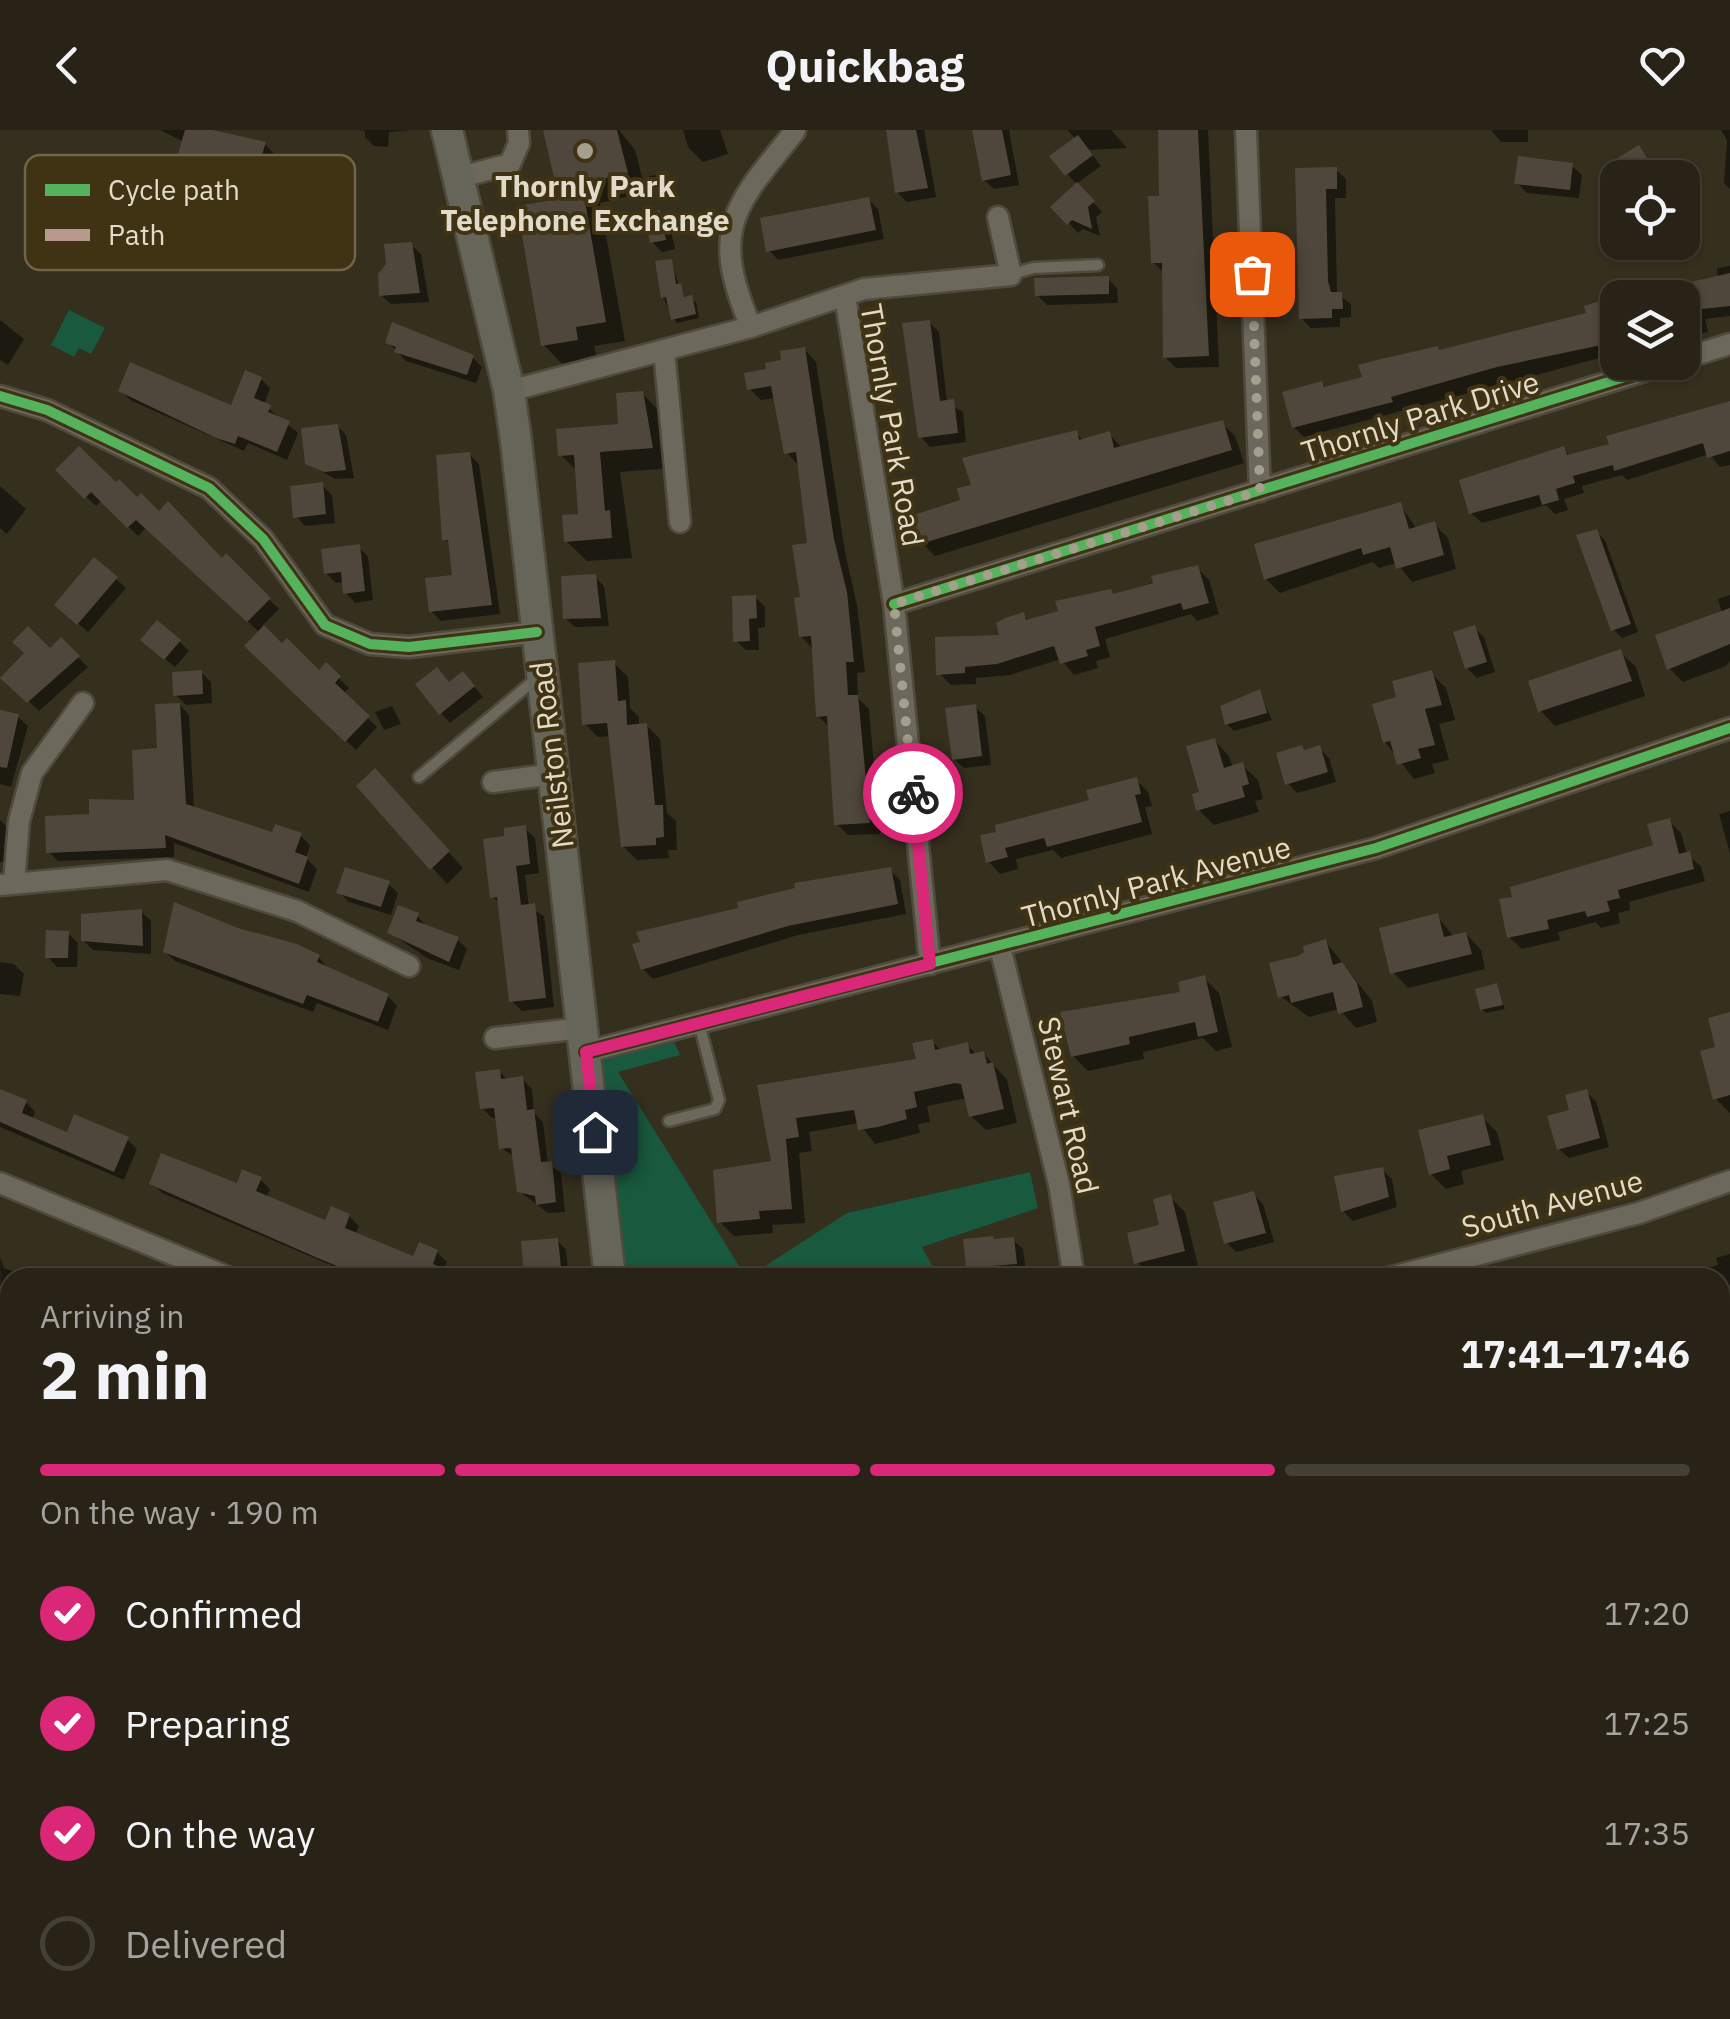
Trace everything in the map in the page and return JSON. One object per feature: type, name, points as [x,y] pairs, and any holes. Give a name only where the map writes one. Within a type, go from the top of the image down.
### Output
[{"type":"main road","name":"Neilston Road","points":[[446,130],[509,390],[609,1268]]},
{"type":"street","points":[[458,178],[510,164],[519,143],[518,130]]},
{"type":"street","points":[[1246,130],[1260,491]]},
{"type":"street","points":[[750,327],[730,250],[732,220],[738,200],[794,131]]},
{"type":"street","points":[[845,296],[891,284],[957,283],[1011,275],[998,217]]},
{"type":"street","name":"Thornly Park Road","points":[[509,390],[750,327],[845,296],[894,604],[930,964]]},
{"type":"street","points":[[1700,353],[1730,344]]},
{"type":"street","points":[[664,350],[680,522]]},
{"type":"street","name":"Thornly Park Drive","points":[[894,604],[1615,380]]},
{"type":"street","points":[[0,396],[62,416],[210,488],[262,539],[325,625],[370,644],[409,647],[537,632]]},
{"type":"street","points":[[83,703],[32,773],[18,821],[7,884],[167,870],[297,911],[410,966]]},
{"type":"street","name":"Thornly Park Avenue","points":[[495,1038],[584,1040],[699,1023],[1376,848],[1730,728]]},
{"type":"street","points":[[493,782],[554,774]]},
{"type":"street","name":"Stewart Road","points":[[1000,946],[1052,1154],[1072,1268]]},
{"type":"street","name":"South Avenue","points":[[1427,1268],[1639,1213],[1730,1181]]},
{"type":"street","points":[[0,1183],[206,1268]]},
{"type":"lane","points":[[1011,275],[1033,268],[1098,265]]},
{"type":"lane","points":[[419,777],[542,674]]},
{"type":"lane","points":[[669,1121],[716,1109],[718,1100],[699,1023]]},
{"type":"green space","points":[[69,310],[105,328],[91,354],[79,348],[74,357],[51,345]]},
{"type":"green space","points":[[674,1042],[680,1055],[618,1072],[740,1268],[618,1268],[599,1058]]},
{"type":"green space","points":[[1030,1172],[1038,1208],[922,1247],[933,1268],[762,1268],[847,1213]]},
{"type":"building","points":[[185,130],[213,130],[266,142],[262,155],[178,155]]},
{"type":"building","points":[[543,130],[617,130],[628,173],[582,184],[606,322],[576,327],[578,340],[541,346],[517,206],[559,199]]},
{"type":"building","points":[[886,130],[916,130],[928,188],[895,193]]},
{"type":"building","points":[[972,130],[1002,130],[1011,175],[982,181]]},
{"type":"building","points":[[1158,130],[1198,130],[1209,356],[1163,358],[1162,263],[1151,263],[1148,196],[1159,196]]},
{"type":"building","points":[[1078,135],[1093,155],[1065,176],[1049,156]]},
{"type":"building","points":[[1639,145],[1648,160],[1614,160]]},
{"type":"building","points":[[1518,156],[1573,163],[1570,190],[1514,184]]},
{"type":"building","points":[[1337,167],[1337,189],[1326,189],[1328,281],[1331,292],[1342,292],[1343,309],[1332,309],[1332,318],[1299,319],[1295,168]]},
{"type":"building","points":[[1077,182],[1095,201],[1088,207],[1092,229],[1072,220],[1067,225],[1050,207]]},
{"type":"building","points":[[869,197],[876,230],[766,252],[760,218]]},
{"type":"building","points":[[660,210],[666,240],[650,243],[644,213]]},
{"type":"building","points":[[412,242],[420,293],[379,296],[378,274],[386,264],[384,244]]},
{"type":"building","points":[[672,259],[676,284],[681,283],[684,297],[692,295],[696,314],[671,320],[666,297],[661,298],[655,261]]},
{"type":"building","points":[[1730,273],[1730,306],[1700,309],[1699,280]]},
{"type":"building","points":[[1109,276],[1109,294],[1035,296],[1034,278]]},
{"type":"building","points":[[1600,301],[1600,345],[1497,367],[1391,397],[1393,402],[1292,428],[1282,392],[1322,381],[1324,387],[1362,377],[1358,365],[1438,346],[1439,350],[1586,313],[1584,306]]},
{"type":"building","points":[[930,320],[940,401],[954,399],[958,433],[918,438],[902,323]]},
{"type":"building","points":[[392,322],[474,355],[467,375],[394,352],[396,347],[385,343]]},
{"type":"building","points":[[805,347],[834,539],[847,592],[854,662],[846,662],[848,695],[858,695],[870,823],[834,825],[827,716],[816,717],[811,636],[799,637],[794,598],[800,597],[792,545],[807,543],[796,452],[784,454],[771,386],[747,390],[744,373],[766,369],[765,363],[781,360],[780,351]]},
{"type":"building","points":[[130,362],[231,405],[245,370],[262,377],[254,398],[271,405],[268,412],[290,421],[277,452],[238,436],[235,444],[216,438],[118,391]]},
{"type":"building","points":[[643,391],[653,448],[600,452],[605,511],[610,510],[612,538],[564,542],[562,515],[578,514],[574,455],[558,456],[556,429],[618,424],[616,393]]},
{"type":"building","points":[[1730,401],[1730,451],[1707,458],[1703,443],[1614,471],[1613,465],[1573,476],[1575,483],[1556,489],[1559,500],[1542,505],[1539,495],[1469,514],[1459,480],[1564,446],[1567,455],[1609,444],[1606,436]]},
{"type":"building","points":[[1223,420],[1232,450],[920,544],[911,516],[960,500],[957,488],[971,485],[962,458],[1077,430],[1079,440],[1110,431],[1114,448]]},
{"type":"building","points":[[338,424],[346,470],[324,472],[305,464],[301,428]]},
{"type":"building","points":[[79,446],[116,482],[119,479],[137,497],[141,493],[159,511],[168,501],[222,558],[226,553],[271,598],[247,622],[136,520],[127,528],[91,492],[84,499],[55,470]]},
{"type":"building","points":[[470,452],[492,605],[429,612],[425,578],[452,575],[448,540],[442,540],[436,455]]},
{"type":"building","points":[[323,482],[326,514],[293,518],[290,486]]},
{"type":"building","points":[[1401,502],[1409,529],[1435,521],[1444,555],[1396,569],[1390,547],[1363,555],[1361,548],[1264,580],[1254,544]]},
{"type":"building","points":[[1597,529],[1631,624],[1611,631],[1576,535]]},
{"type":"building","points":[[360,544],[365,591],[343,594],[341,572],[324,574],[321,549]]},
{"type":"building","points":[[94,557],[118,577],[77,625],[54,605]]},
{"type":"building","points":[[1198,565],[1209,603],[1183,610],[1181,603],[1095,627],[1100,646],[1086,650],[1088,656],[1060,664],[1054,646],[997,664],[965,667],[965,673],[936,675],[935,637],[999,635],[996,623],[1005,618],[1024,612],[1026,620],[1058,611],[1055,601],[1111,589],[1113,594],[1153,583],[1151,576]]},
{"type":"building","points":[[596,574],[601,618],[563,619],[561,576]]},
{"type":"building","points":[[756,595],[757,618],[749,619],[750,641],[733,642],[732,596]]},
{"type":"building","points":[[1730,608],[1730,644],[1667,670],[1655,635]]},
{"type":"building","points":[[157,620],[181,640],[164,660],[140,640]]},
{"type":"building","points":[[264,625],[282,643],[287,638],[319,670],[326,662],[341,676],[335,683],[370,716],[345,742],[244,646]]},
{"type":"building","points":[[1475,625],[1487,662],[1465,669],[1453,632]]},
{"type":"building","points":[[28,626],[50,648],[61,637],[80,656],[27,703],[0,678],[24,653],[12,642]]},
{"type":"building","points":[[1621,649],[1632,681],[1538,712],[1528,681]]},
{"type":"building","points":[[615,660],[618,701],[626,700],[627,725],[647,723],[655,805],[663,805],[664,837],[656,838],[656,845],[621,847],[607,723],[582,725],[578,663]]},
{"type":"building","points":[[437,667],[449,682],[463,671],[475,686],[439,715],[415,684]]},
{"type":"building","points":[[202,670],[203,694],[173,696],[172,672]]},
{"type":"building","points":[[1432,670],[1442,705],[1425,709],[1435,745],[1418,749],[1421,758],[1397,765],[1390,741],[1383,743],[1372,704],[1396,697],[1392,681]]},
{"type":"building","points":[[1260,689],[1267,713],[1225,725],[1220,706]]},
{"type":"building","points":[[180,703],[186,804],[272,832],[275,824],[302,833],[295,852],[308,857],[299,884],[165,835],[166,848],[46,853],[45,816],[89,814],[89,799],[134,800],[132,750],[157,748],[155,704]]},
{"type":"building","points":[[976,704],[982,756],[952,760],[945,708]]},
{"type":"building","points":[[0,710],[19,714],[7,768],[0,767]]},
{"type":"building","points":[[1215,738],[1224,768],[1243,762],[1249,784],[1242,786],[1245,797],[1196,811],[1192,794],[1199,792],[1186,746]]},
{"type":"building","points":[[1302,745],[1304,750],[1320,745],[1328,772],[1285,785],[1276,753]]},
{"type":"building","points":[[375,768],[450,851],[430,870],[356,786]]},
{"type":"building","points":[[1137,777],[1141,794],[1135,795],[1142,822],[1047,847],[1044,838],[1005,848],[1008,857],[986,863],[980,835],[996,832],[995,825],[1089,800],[1086,790]]},
{"type":"building","points":[[1670,818],[1679,854],[1690,851],[1694,869],[1618,890],[1620,898],[1607,901],[1610,911],[1587,917],[1585,911],[1547,920],[1549,929],[1507,938],[1499,899],[1512,897],[1510,887],[1653,845],[1647,824]]},
{"type":"building","points":[[526,825],[530,864],[516,866],[521,905],[535,903],[546,998],[509,1002],[497,897],[490,898],[483,839],[504,836],[504,828]]},
{"type":"building","points":[[345,867],[390,881],[381,907],[336,893]]},
{"type":"building","points":[[891,867],[898,904],[788,926],[641,970],[632,944],[640,942],[636,932],[738,908],[737,902],[795,888],[794,883]]},
{"type":"building","points":[[174,902],[238,928],[297,944],[320,955],[317,962],[389,994],[378,1022],[307,995],[303,1004],[163,952]]},
{"type":"building","points":[[398,905],[419,913],[416,921],[459,937],[449,962],[387,933]]},
{"type":"building","points":[[142,909],[143,946],[81,941],[81,914]]},
{"type":"building","points":[[1438,913],[1444,937],[1466,932],[1472,954],[1390,974],[1379,928]]},
{"type":"building","points":[[46,930],[69,931],[68,958],[45,958]]},
{"type":"building","points":[[1326,939],[1333,965],[1342,962],[1357,983],[1363,1007],[1338,1014],[1333,992],[1291,1003],[1289,995],[1278,998],[1269,963],[1298,956],[1304,952],[1303,946]]},
{"type":"building","points":[[1205,975],[1218,1032],[1198,1037],[1195,1022],[1129,1037],[1130,1044],[1071,1057],[1060,1012],[1180,992],[1178,982]]},
{"type":"building","points":[[1497,983],[1503,1005],[1480,1010],[1475,989]]},
{"type":"building","points":[[1730,1012],[1730,1095],[1713,1100],[1700,1051],[1715,1047],[1708,1018]]},
{"type":"building","points":[[933,1039],[935,1050],[968,1042],[970,1054],[984,1051],[987,1064],[993,1062],[1004,1109],[969,1117],[961,1084],[955,1083],[914,1092],[917,1107],[905,1110],[907,1119],[878,1127],[858,1130],[854,1110],[796,1118],[799,1137],[786,1139],[792,1209],[759,1211],[760,1219],[717,1223],[713,1170],[771,1161],[757,1085],[916,1059],[912,1043]]},
{"type":"building","points":[[500,1069],[501,1079],[523,1076],[527,1110],[534,1109],[541,1162],[552,1161],[556,1202],[536,1205],[535,1196],[517,1192],[511,1148],[499,1149],[494,1108],[480,1109],[475,1072]]},
{"type":"building","points":[[0,1089],[27,1100],[22,1113],[67,1132],[74,1114],[129,1137],[114,1172],[0,1122]]},
{"type":"building","points":[[1587,1089],[1600,1138],[1557,1150],[1547,1116],[1569,1110],[1565,1095]]},
{"type":"building","points":[[1483,1114],[1491,1145],[1447,1156],[1450,1169],[1429,1175],[1418,1130]]},
{"type":"building","points":[[161,1153],[237,1183],[242,1169],[262,1177],[256,1191],[325,1220],[331,1206],[350,1214],[345,1228],[413,1256],[419,1242],[438,1250],[433,1264],[442,1268],[342,1268],[149,1184]]},
{"type":"building","points":[[1383,1167],[1389,1197],[1341,1212],[1334,1176]]},
{"type":"building","points":[[1254,1191],[1266,1233],[1224,1244],[1213,1202]]},
{"type":"building","points":[[1171,1194],[1185,1251],[1134,1264],[1127,1233],[1159,1225],[1153,1199]]},
{"type":"building","points":[[1014,1237],[1017,1264],[966,1268],[963,1239]]},
{"type":"building","points":[[558,1238],[561,1268],[523,1268],[521,1241]]},
{"type":"cycle path","points":[[894,604],[1615,380]]},
{"type":"cycle path","points":[[0,396],[47,410],[209,488],[263,539],[325,625],[370,644],[409,647],[537,632]]},
{"type":"cycle path","points":[[586,1052],[1376,848],[1730,728]]},
{"type":"way so far","points":[[913,793],[894,604],[1260,491],[1252,274]]},
{"type":"place","name":"Thornly Park Telephone Exchange","points":[[585,151]]},
{"type":"route","points":[[595,1132],[586,1052],[930,964],[913,793]]}]
